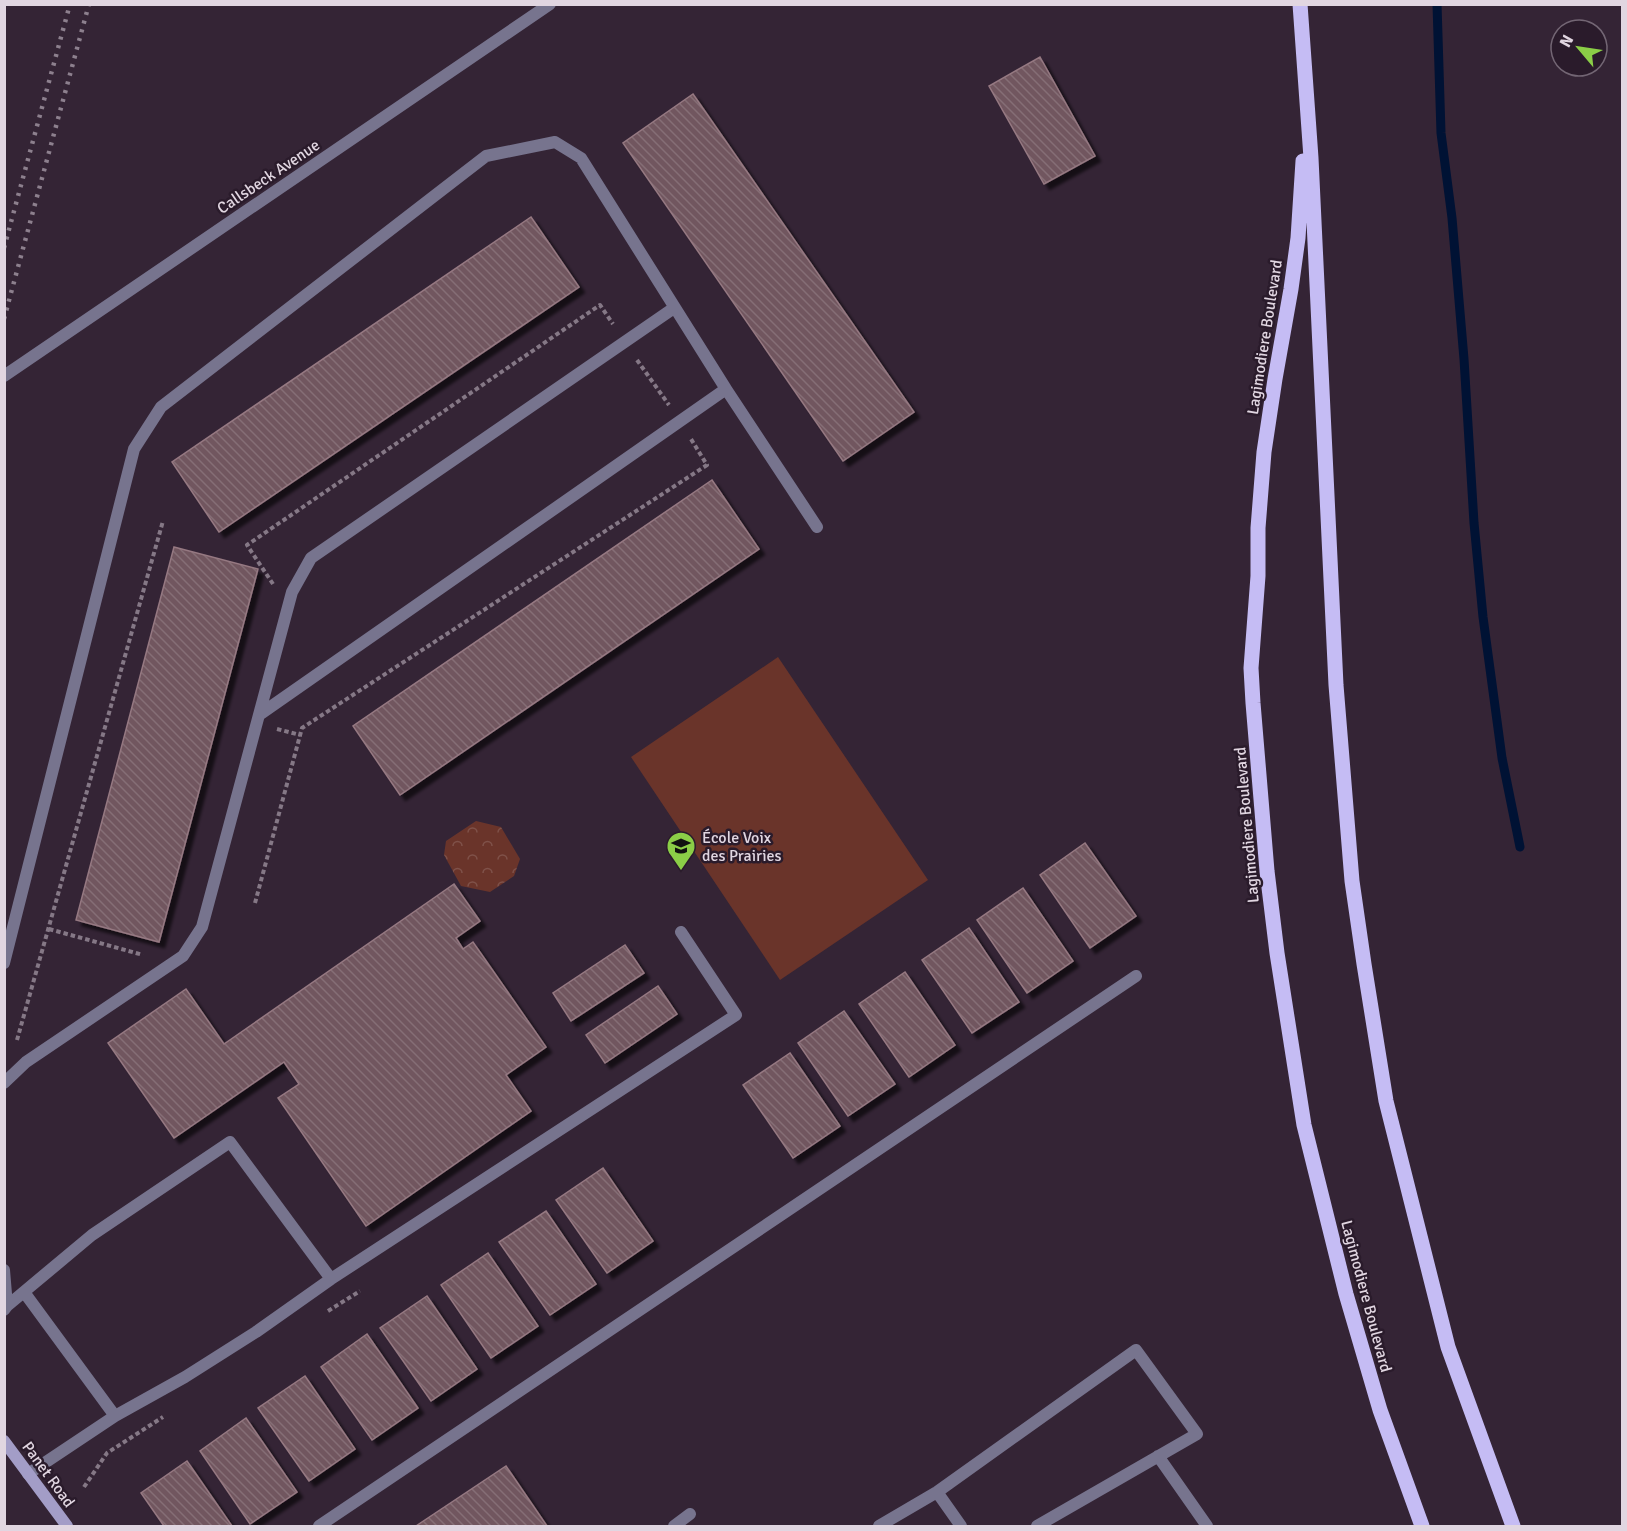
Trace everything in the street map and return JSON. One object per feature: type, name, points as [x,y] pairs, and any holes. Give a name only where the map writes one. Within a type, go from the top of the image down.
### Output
[{"type":"main road","name":"Lagimodiere Boulevard","points":[[1300,4],[1308,104],[1336,685],[1352,881],[1386,1101],[1448,1347],[1513,1527]]},
{"type":"main road","name":"Lagimodiere Boulevard","points":[[1308,104],[1292,289],[1269,416],[1261,490],[1258,576],[1251,668],[1254,714],[1267,871],[1277,953],[1304,1125],[1346,1294],[1380,1410],[1422,1527]]},
{"type":"street","name":"Callsbeck Avenue","points":[[4,376],[550,4]]},
{"type":"street","points":[[4,963],[134,449],[160,406],[486,156],[555,142],[581,158],[674,308],[817,527]]},
{"type":"street","points":[[4,1083],[26,1062],[183,956],[202,927],[292,592],[311,558],[674,308]]},
{"type":"street","points":[[259,714],[726,389]]},
{"type":"street","points":[[28,1474],[115,1416],[185,1377],[256,1332],[331,1279],[736,1015],[681,932]]},
{"type":"street","points":[[319,1527],[1136,976]]},
{"type":"street","points":[[6,1308],[92,1235],[230,1142],[331,1279]]},
{"type":"street","points":[[4,1270],[6,1308]]},
{"type":"street","points":[[24,1292],[115,1416]]},
{"type":"street","points":[[879,1527],[937,1492],[1136,1350],[1197,1434],[1037,1527]]},
{"type":"street","name":"Panet Road","points":[[4,1441],[67,1527]]},
{"type":"street","points":[[1158,1456],[1207,1527]]},
{"type":"street","points":[[937,1492],[961,1527]]},
{"type":"street","points":[[674,1527],[690,1514]]},
{"type":"path","points":[[17,1040],[163,521]]},
{"type":"path","points":[[49,929],[143,955]]},
{"type":"green space","points":[[778,657],[928,880],[780,980],[631,757]]},
{"type":"green space","points":[[476,821],[501,827],[520,859],[514,876],[490,892],[461,886],[444,855],[446,841]]},
{"type":"building","points":[[1040,57],[1095,156],[1044,184],[989,86]]},
{"type":"building","points":[[693,94],[914,412],[843,461],[623,143]]},
{"type":"building","points":[[531,217],[579,287],[219,532],[172,462]]},
{"type":"building","points":[[712,480],[759,549],[400,795],[353,726]]},
{"type":"building","points":[[174,547],[258,569],[159,942],[76,920]]},
{"type":"building","points":[[1085,843],[1136,916],[1090,948],[1040,875]]},
{"type":"building","points":[[454,884],[480,921],[456,938],[463,949],[473,942],[546,1047],[506,1075],[531,1111],[366,1226],[278,1098],[299,1084],[284,1062],[174,1138],[108,1043],[186,989],[224,1044]]},
{"type":"building","points":[[1023,888],[1073,961],[1027,993],[977,920]]},
{"type":"building","points":[[969,928],[1019,1002],[972,1033],[922,960]]},
{"type":"building","points":[[625,945],[644,973],[571,1021],[553,993]]},
{"type":"building","points":[[905,972],[955,1045],[909,1077],[859,1004]]},
{"type":"building","points":[[658,986],[677,1014],[605,1063],[586,1035]]},
{"type":"building","points":[[844,1011],[895,1084],[848,1116],[798,1043]]},
{"type":"building","points":[[790,1053],[840,1126],[793,1158],[743,1085]]},
{"type":"building","points":[[603,1168],[653,1241],[607,1273],[556,1200]]},
{"type":"building","points":[[546,1211],[596,1284],[550,1315],[499,1242]]},
{"type":"building","points":[[488,1253],[538,1326],[491,1358],[441,1285]]},
{"type":"building","points":[[427,1296],[477,1369],[431,1401],[380,1328]]},
{"type":"building","points":[[367,1334],[418,1408],[372,1440],[321,1367]]},
{"type":"building","points":[[305,1376],[355,1449],[309,1481],[258,1408]]},
{"type":"building","points":[[246,1418],[297,1492],[250,1524],[200,1451]]},
{"type":"building","points":[[187,1461],[232,1526],[164,1526],[141,1493]]},
{"type":"building","points":[[506,1466],[547,1526],[416,1526]]},
{"type":"waterway","points":[[1437,4],[1441,133],[1452,218],[1483,617],[1502,758],[1520,847]]},
{"type":"railway","points":[[4,248],[70,4]]},
{"type":"railway","points":[[4,319],[89,4]]},
{"type":"place","name":"École Voix des Prairies","points":[[681,872]]}]
